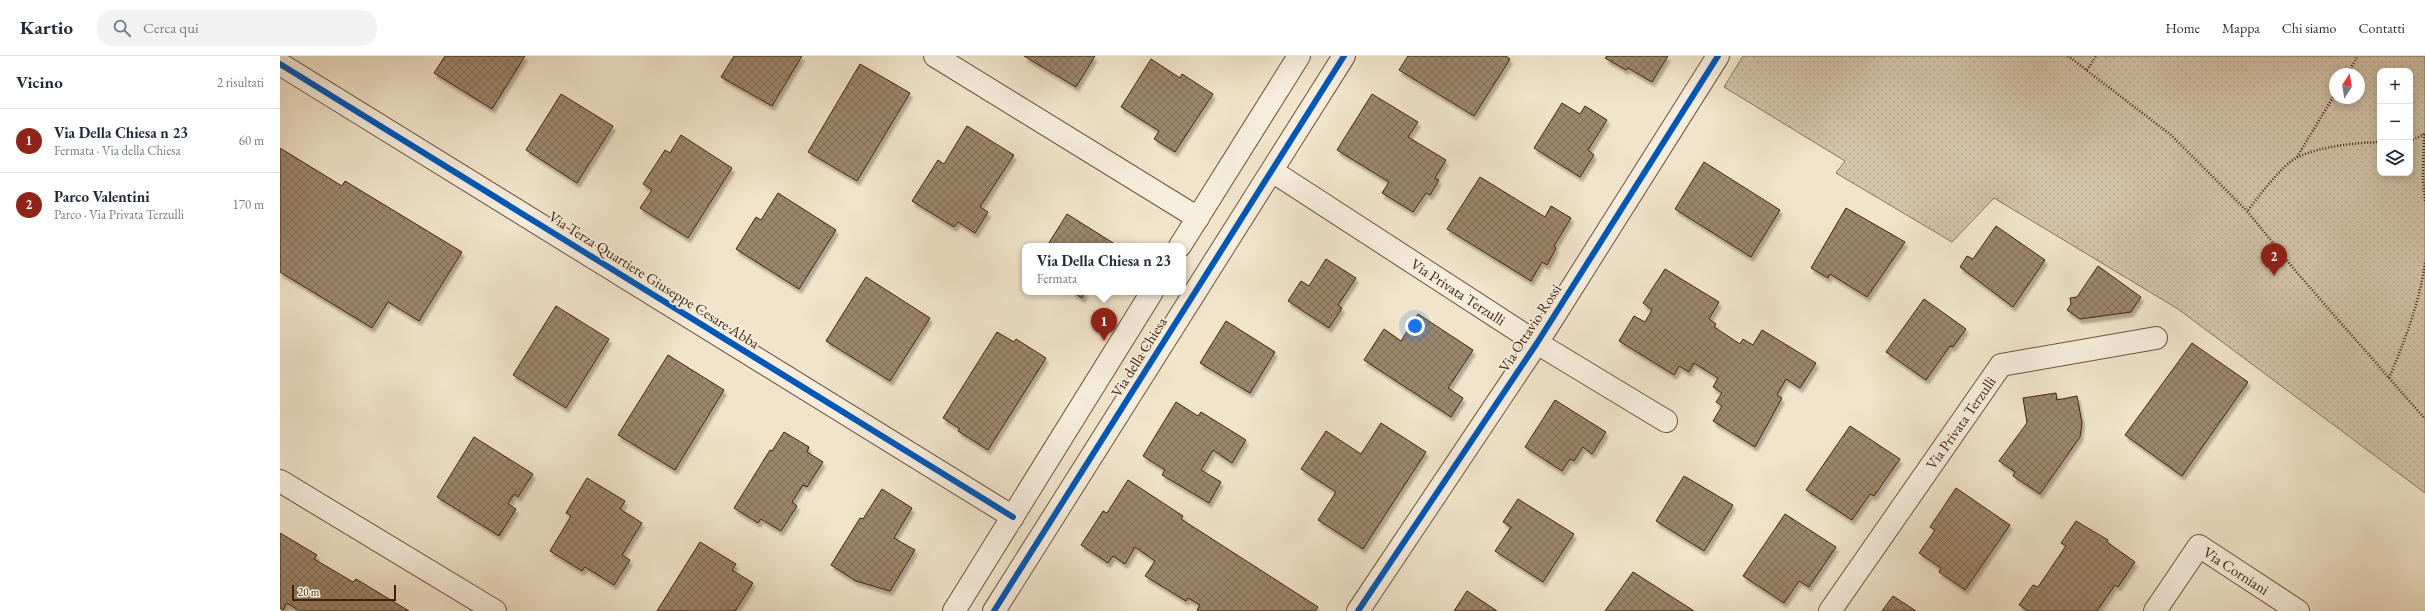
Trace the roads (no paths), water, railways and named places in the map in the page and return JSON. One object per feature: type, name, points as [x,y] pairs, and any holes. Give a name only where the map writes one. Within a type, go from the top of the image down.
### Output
[{"type":"street","points":[[935,56],[1198,218]]},
{"type":"street","points":[[1182,243],[1299,56]]},
{"type":"street","name":"Via della Chiesa","points":[[994,611],[1344,56]]},
{"type":"street","name":"Via Ottavio Rossi","points":[[1358,611],[1537,343],[1718,56]]},
{"type":"street","name":"Via Terza Quartiere Giuseppe Cesare Abba","points":[[280,64],[1013,518]]},
{"type":"street","name":"Via Privata Terzulli","points":[[1272,171],[1537,343],[1666,421]]},
{"type":"street","name":"Via della Chiesa","points":[[954,611],[1150,295]]},
{"type":"street","name":"Via Privata Terzulli","points":[[1830,611],[2001,365],[2156,338]]},
{"type":"street","points":[[280,481],[495,611]]},
{"type":"street","name":"Via Corniani","points":[[2155,611],[2199,546],[2298,611]]},
{"type":"place","name":"Parco Valentini","points":[[2274,276]]},
{"type":"place","name":"Via Della Chiesa n 23","points":[[1104,341]]}]
